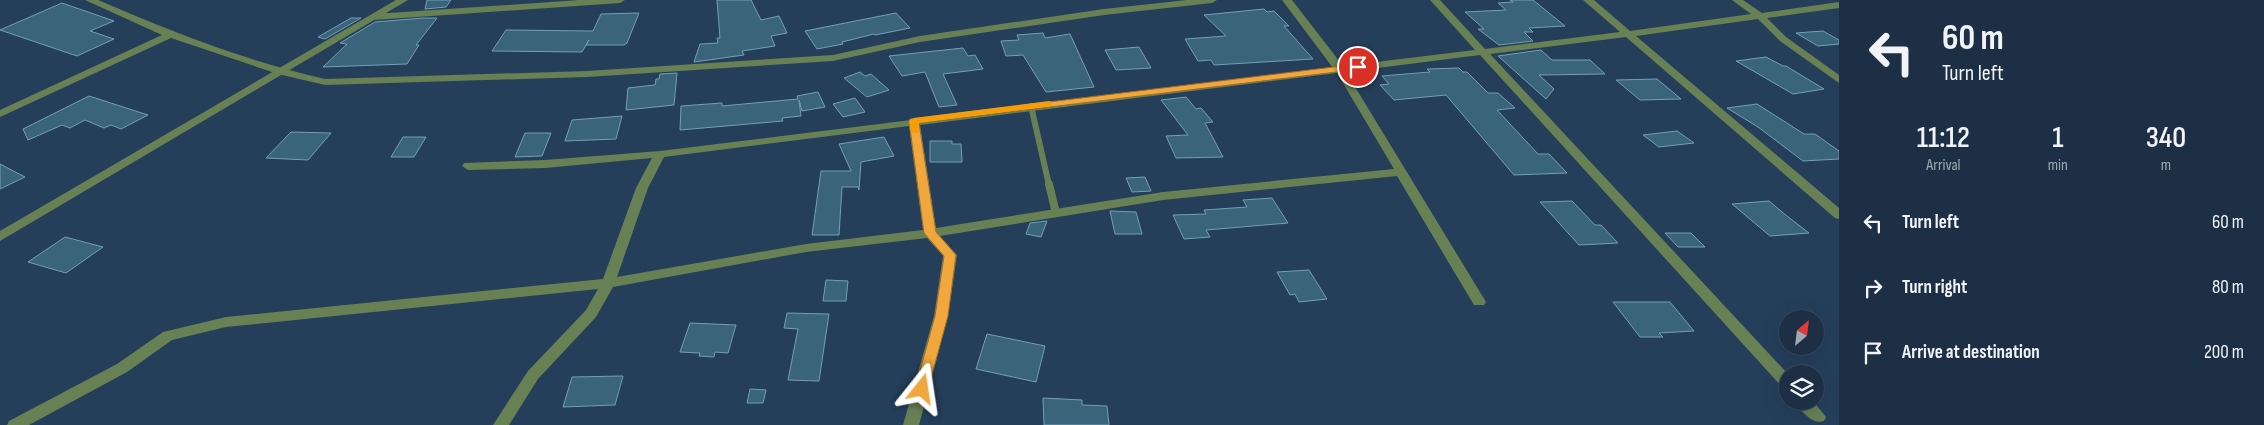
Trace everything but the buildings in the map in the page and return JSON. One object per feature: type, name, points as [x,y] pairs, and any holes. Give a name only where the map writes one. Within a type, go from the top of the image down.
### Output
[{"type":"street","points":[[90,0],[170,35],[282,72],[325,82],[718,67],[833,58],[920,39],[1104,12],[1212,0]]},
{"type":"street","points":[[0,237],[402,0]]},
{"type":"street","points":[[374,18],[620,0]]},
{"type":"street","points":[[1287,0],[1340,70],[1479,302]]},
{"type":"street","points":[[1435,0],[1779,374]]},
{"type":"street","points":[[1588,0],[1839,215]]},
{"type":"street","points":[[1737,0],[1760,16],[1783,39],[1839,80]]},
{"type":"street","points":[[468,166],[545,164],[660,154],[1031,106],[1629,34],[1839,5]]},
{"type":"street","points":[[0,114],[170,35]]},
{"type":"street","points":[[912,425],[941,316],[950,255],[930,233],[914,121]]},
{"type":"street","points":[[502,425],[534,375],[591,313],[608,283],[642,188],[660,154]]},
{"type":"street","points":[[15,425],[122,368],[168,336],[226,322],[608,283],[806,248],[930,233],[1163,196],[1401,172]]},
{"type":"street","points":[[1811,410],[1818,417]]},
{"type":"lane","points":[[1031,106],[1056,213]]},
{"type":"slow traffic","points":[[915,130],[914,121],[1049,104]]},
{"type":"route","points":[[922,389],[941,316],[950,255],[930,233],[914,121],[1358,67]]}]
